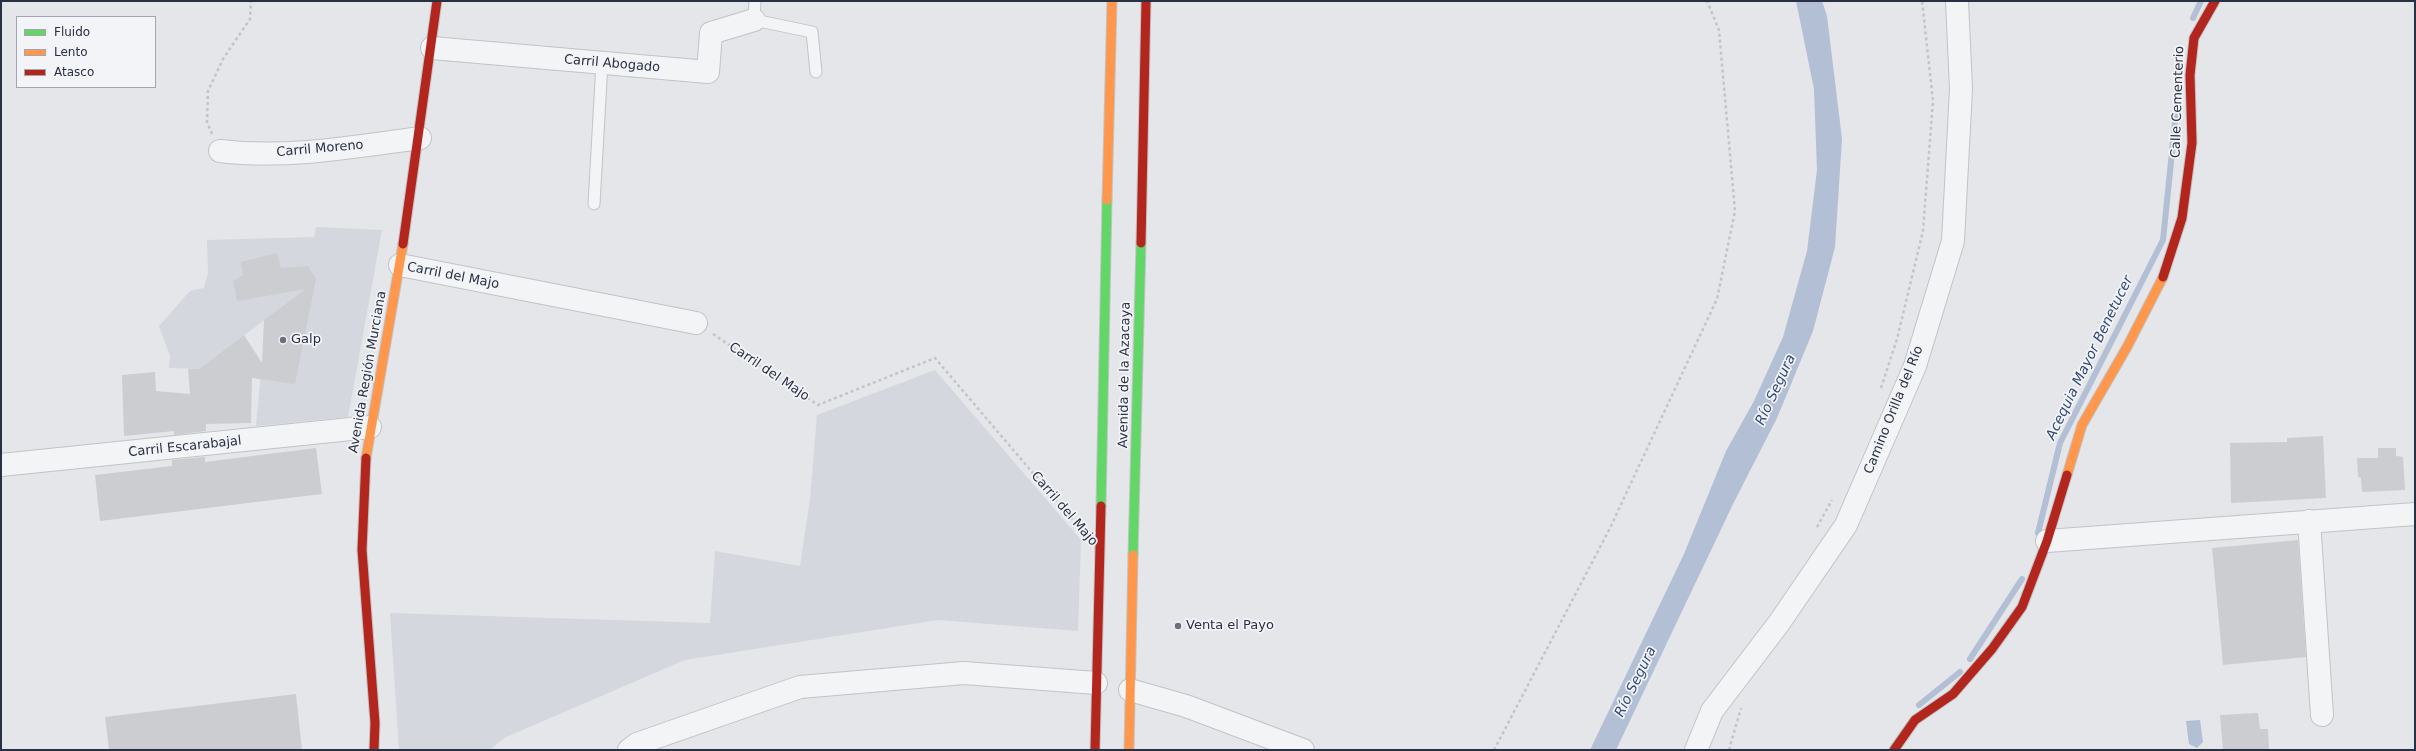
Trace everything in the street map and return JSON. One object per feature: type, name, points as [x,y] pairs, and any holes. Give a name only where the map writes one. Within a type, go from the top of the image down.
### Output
[{"type":"main road","name":"Avenida Región Murciana","points":[[374,750],[374,709],[362,524],[370,427],[400,265],[420,138],[437,1]]},
{"type":"main road","name":"Avenida de la Azacaya","points":[[1095,750],[1112,1]]},
{"type":"main road","name":"Avenida de la Azacaya","points":[[1129,750],[1146,1]]},
{"type":"main road","name":"Calle Cementerio","points":[[1894,750],[1915,720],[1953,694],[1996,643],[2022,607],[2047,541],[2082,424],[2127,347],[2162,279],[2182,218],[2192,143],[2190,75],[2194,38],[2215,1]]},
{"type":"street","name":"Camino Orilla del Río","points":[[1696,750],[1712,711],[1779,623],[1846,525],[1915,366],[1953,241],[1961,89],[1957,1]]},
{"type":"street","name":"Carril Abogado","points":[[432,48],[708,72],[711,33],[754,10]]},
{"type":"street","name":"Carril Moreno","points":[[220,151],[243,154],[324,151],[420,138]]},
{"type":"street","name":"Carril del Majo","points":[[400,265],[696,323]]},
{"type":"street","name":"Carril Escarabajal","points":[[1,466],[370,427]]},
{"type":"street","points":[[2047,541],[2309,520],[2415,514]]},
{"type":"street","points":[[2309,520],[2322,715]]},
{"type":"street","points":[[629,750],[637,744],[800,687],[964,673],[1096,683]]},
{"type":"street","points":[[1130,690],[1186,706],[1303,750]]},
{"type":"lane","points":[[754,10],[812,32],[816,72]]},
{"type":"lane","points":[[594,204],[602,63]]},
{"type":"path","points":[[220,151],[207,122],[208,91],[223,59],[250,18],[251,1]]},
{"type":"path","points":[[1494,750],[1610,528],[1716,299],[1736,211],[1719,30],[1707,1]]},
{"type":"path","points":[[1880,390],[1896,340],[1923,231],[1932,101],[1922,1]]},
{"type":"path","name":"Carril del Majo","points":[[696,323],[818,405],[935,358],[1099,550]]},
{"type":"path","points":[[1814,534],[1836,493]]},
{"type":"path","points":[[1729,750],[1742,705]]},
{"type":"shaded area","points":[[316,227],[382,230],[348,417],[256,426],[266,319],[199,369],[169,368],[170,356],[159,326],[190,291],[204,288],[208,273],[207,240],[314,237]]},
{"type":"shaded area","points":[[935,370],[1081,540],[1078,631],[938,620],[685,660],[506,737],[489,750],[399,750],[390,613],[710,623],[715,551],[800,566],[810,499],[817,415]]},
{"type":"water","name":"Río Segura","points":[[1796,1],[1822,1],[1827,16],[1842,139],[1835,247],[1813,331],[1777,418],[1734,502],[1616,750],[1590,750],[1684,554],[1726,451],[1754,401],[1783,337],[1807,251],[1817,170],[1814,89]]},
{"type":"water","points":[[2200,720],[2203,742],[2197,748],[2189,744],[2186,721]]},
{"type":"building","points":[[277,253],[281,268],[308,266],[316,279],[295,384],[252,378],[251,423],[206,424],[206,431],[174,435],[174,431],[124,436],[122,375],[155,372],[156,391],[190,394],[188,369],[199,369],[244,335],[262,363],[264,320],[306,289],[237,301],[233,281],[243,275],[241,262]]},
{"type":"building","points":[[2323,436],[2326,498],[2231,503],[2230,443],[2287,442],[2287,438]]},
{"type":"building","points":[[316,448],[322,494],[100,521],[95,475],[172,466],[172,460],[205,457],[205,462]]},
{"type":"building","points":[[2378,448],[2396,448],[2396,456],[2403,457],[2405,490],[2362,492],[2361,478],[2358,477],[2357,458],[2378,458]]},
{"type":"building","points":[[2298,540],[2306,657],[2223,665],[2212,548]]},
{"type":"building","points":[[296,694],[302,750],[109,750],[105,717]]},
{"type":"building","points":[[2258,713],[2260,729],[2268,729],[2269,749],[2223,750],[2220,715]]},
{"type":"waterway","name":"Acequia Mayor Benetucer","points":[[2193,18],[2201,1]]},
{"type":"waterway","name":"Acequia Mayor Benetucer","points":[[2038,533],[2060,443],[2163,240],[2180,74]]},
{"type":"waterway","name":"Acequia Mayor Benetucer","points":[[1970,659],[2022,579]]},
{"type":"waterway","name":"Acequia Mayor Benetucer","points":[[1919,705],[1960,672]]},
{"type":"traffic: fast","points":[[1101,506],[1107,200]]},
{"type":"traffic: fast","points":[[1133,555],[1141,243]]},
{"type":"traffic: slow","points":[[1107,200],[1112,1]]},
{"type":"traffic: slow","points":[[366,458],[403,244]]},
{"type":"traffic: slow","points":[[2067,475],[2082,425],[2127,347],[2163,277]]},
{"type":"traffic: slow","points":[[1129,750],[1133,555]]},
{"type":"traffic: jam","points":[[403,244],[437,1]]},
{"type":"traffic: jam","points":[[1141,243],[1146,1]]},
{"type":"traffic: jam","points":[[2163,277],[2182,218],[2192,143],[2190,75],[2194,38],[2215,1]]},
{"type":"traffic: jam","points":[[366,458],[362,550],[375,723],[374,750]]},
{"type":"traffic: jam","points":[[1894,750],[1915,720],[1953,694],[1992,649],[2022,607],[2047,541],[2067,475]]},
{"type":"traffic: jam","points":[[1095,750],[1101,506]]},
{"type":"place","name":"Galp","points":[[283,340]]},
{"type":"place","name":"Venta el Payo","points":[[1178,626]]}]
